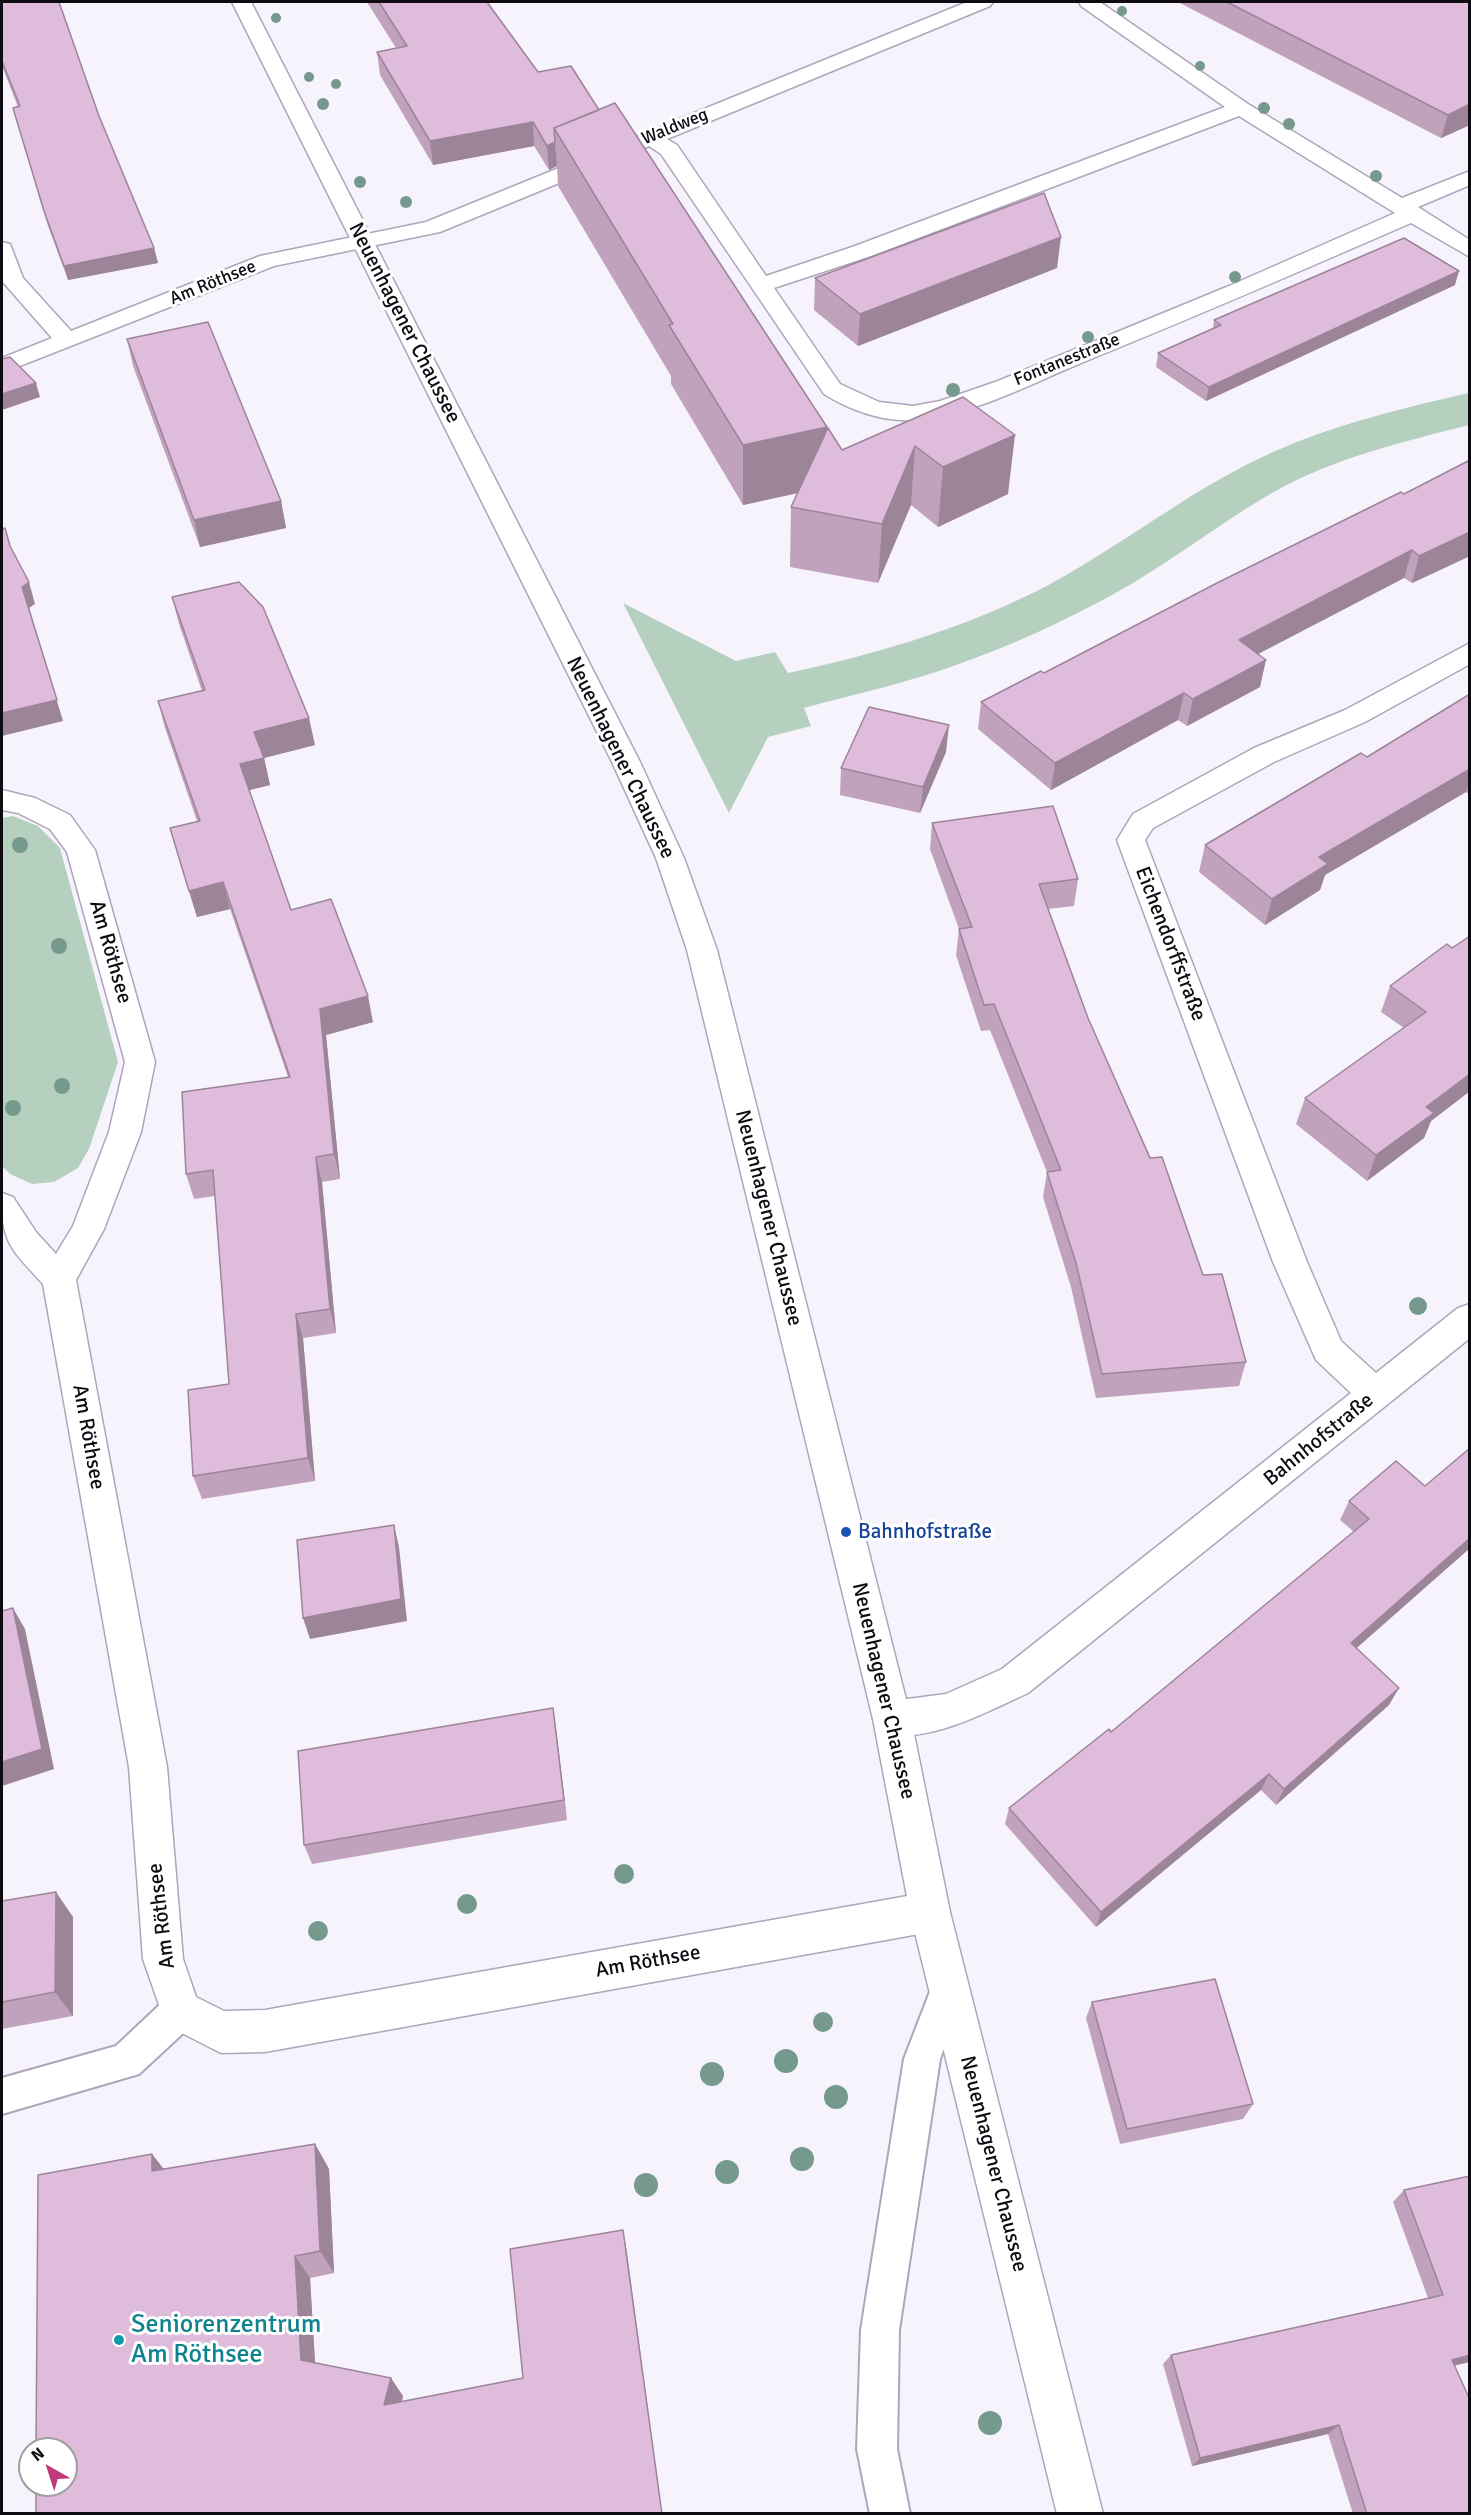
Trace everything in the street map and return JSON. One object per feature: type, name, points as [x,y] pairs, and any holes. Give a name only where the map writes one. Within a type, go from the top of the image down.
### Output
[{"type":"street","name":"Neuenhagener Chaussee","points":[[241,2],[626,762],[670,858],[702,950],[892,1719],[930,1912],[948,1988],[1080,2514]]},
{"type":"street","name":"Waldweg","points":[[363,243],[432,227],[983,2]]},
{"type":"street","points":[[1088,2],[1241,108],[1470,250]]},
{"type":"street","points":[[761,285],[863,251],[1241,108]]},
{"type":"street","name":"Fontanestraße","points":[[651,137],[669,150],[832,389],[854,403],[882,411],[914,413],[966,400],[1209,304],[1408,210],[1470,177]]},
{"type":"street","name":"Am Röthsee","points":[[2,366],[268,261],[363,243]]},
{"type":"street","points":[[2,249],[12,280],[68,340]]},
{"type":"street","name":"Eichendorffstraße","points":[[1376,1394],[1328,1350],[1290,1262],[1131,840],[1143,821],[1264,755],[1355,716],[1470,652]]},
{"type":"street","name":"Am Röthsee","points":[[2,800],[26,805],[60,822],[81,850],[140,1062],[125,1132],[88,1229],[59,1279],[148,1767],[163,1959],[180,2011],[221,2032],[265,2031],[930,1912]]},
{"type":"street","points":[[2,1206],[24,1241],[59,1279]]},
{"type":"street","name":"Bahnhofstraße","points":[[892,1719],[949,1711],[1016,1681],[1470,1318]]},
{"type":"lane","points":[[890,2514],[877,2449],[880,2331],[922,2059],[948,1988]]},
{"type":"lane","points":[[2,2096],[126,2061],[180,2011]]},
{"type":"green space","points":[[1469,393],[1469,425],[1369,452],[1295,481],[1272,493],[1118,592],[1056,623],[997,650],[936,672],[804,708],[811,726],[768,737],[729,813],[623,603],[736,661],[775,652],[788,673],[823,665],[931,635],[1035,592],[1092,560],[1193,495],[1273,452],[1345,425]]},
{"type":"green space","points":[[13,816],[38,826],[60,848],[118,1062],[89,1149],[78,1168],[54,1182],[32,1184],[10,1174],[2,1166],[2,818]]},
{"type":"building","points":[[2,2],[59,2],[99,116],[154,248],[64,266],[44,211],[13,108],[20,106],[2,61]]},
{"type":"building","points":[[379,2],[487,2],[538,72],[571,66],[599,110],[554,128],[555,142],[547,146],[533,122],[430,141],[377,52],[407,46]]},
{"type":"building","points":[[1227,2],[1470,2],[1470,104],[1448,115]]},
{"type":"building","points":[[615,103],[827,427],[743,445],[669,325],[673,324],[554,128]]},
{"type":"building","points":[[1044,193],[1061,237],[860,314],[815,278]]},
{"type":"building","points":[[1404,238],[1459,271],[1209,387],[1158,353],[1221,325],[1214,320]]},
{"type":"building","points":[[208,322],[281,501],[194,520],[127,339]]},
{"type":"building","points":[[10,357],[36,383],[2,394],[2,359]]},
{"type":"building","points":[[963,397],[1015,435],[943,467],[915,446],[882,524],[791,507],[828,428],[842,450]]},
{"type":"building","points":[[1470,460],[1470,532],[1419,556],[1412,550],[1239,640],[1266,660],[1193,699],[1184,693],[1055,763],[981,702],[1041,671],[1044,673],[1217,583]]},
{"type":"building","points":[[5,528],[10,546],[29,582],[22,587],[57,700],[2,713],[2,529]]},
{"type":"building","points":[[239,582],[263,607],[309,718],[254,732],[264,758],[240,764],[291,910],[331,899],[368,996],[320,1009],[334,1154],[316,1157],[330,1309],[296,1314],[308,1458],[193,1476],[188,1390],[229,1384],[213,1170],[186,1174],[182,1092],[290,1077],[223,882],[189,891],[170,828],[200,821],[158,701],[205,690],[172,597]]},
{"type":"building","points":[[1470,694],[1470,769],[1319,857],[1328,864],[1272,899],[1205,845],[1361,753],[1367,757]]},
{"type":"building","points":[[869,707],[949,725],[923,787],[841,768]]},
{"type":"building","points":[[1053,806],[1078,879],[1039,884],[1088,1018],[1150,1158],[1162,1157],[1203,1275],[1222,1274],[1246,1362],[1102,1374],[1076,1263],[1047,1172],[1061,1170],[994,1004],[984,1005],[959,929],[972,927],[932,823]]},
{"type":"building","points":[[1470,936],[1470,1074],[1426,1107],[1434,1113],[1376,1155],[1305,1098],[1426,1012],[1390,986],[1447,944],[1452,948]]},
{"type":"building","points":[[1470,1448],[1470,1538],[1351,1643],[1399,1688],[1284,1789],[1269,1774],[1101,1912],[1009,1808],[1109,1729],[1111,1732],[1369,1519],[1349,1501],[1396,1461],[1425,1486]]},
{"type":"building","points":[[394,1525],[401,1599],[303,1618],[297,1540]]},
{"type":"building","points":[[13,1608],[42,1749],[2,1762],[2,1611]]},
{"type":"building","points":[[553,1708],[564,1800],[304,1845],[298,1751]]},
{"type":"building","points":[[56,1892],[55,1992],[2,2002],[2,1901]]},
{"type":"building","points":[[1215,1979],[1253,2104],[1127,2129],[1092,2002]]},
{"type":"building","name":"Seniorenzentrum Am Röthsee","points":[[315,2144],[320,2251],[295,2256],[301,2360],[391,2378],[384,2405],[523,2378],[510,2249],[623,2230],[662,2514],[36,2514],[36,2497],[78,2497],[78,2437],[36,2437],[38,2175],[152,2154],[152,2171]]},
{"type":"building","points":[[1470,2176],[1470,2355],[1452,2360],[1470,2400],[1470,2514],[1367,2514],[1339,2425],[1200,2458],[1171,2355],[1443,2295],[1404,2190]]},
{"type":"place","name":"Bahnhofstraße","points":[[846,1532]]},
{"type":"place","name":"Seniorenzentrum Am Röthsee","points":[[119,2340]]}]
